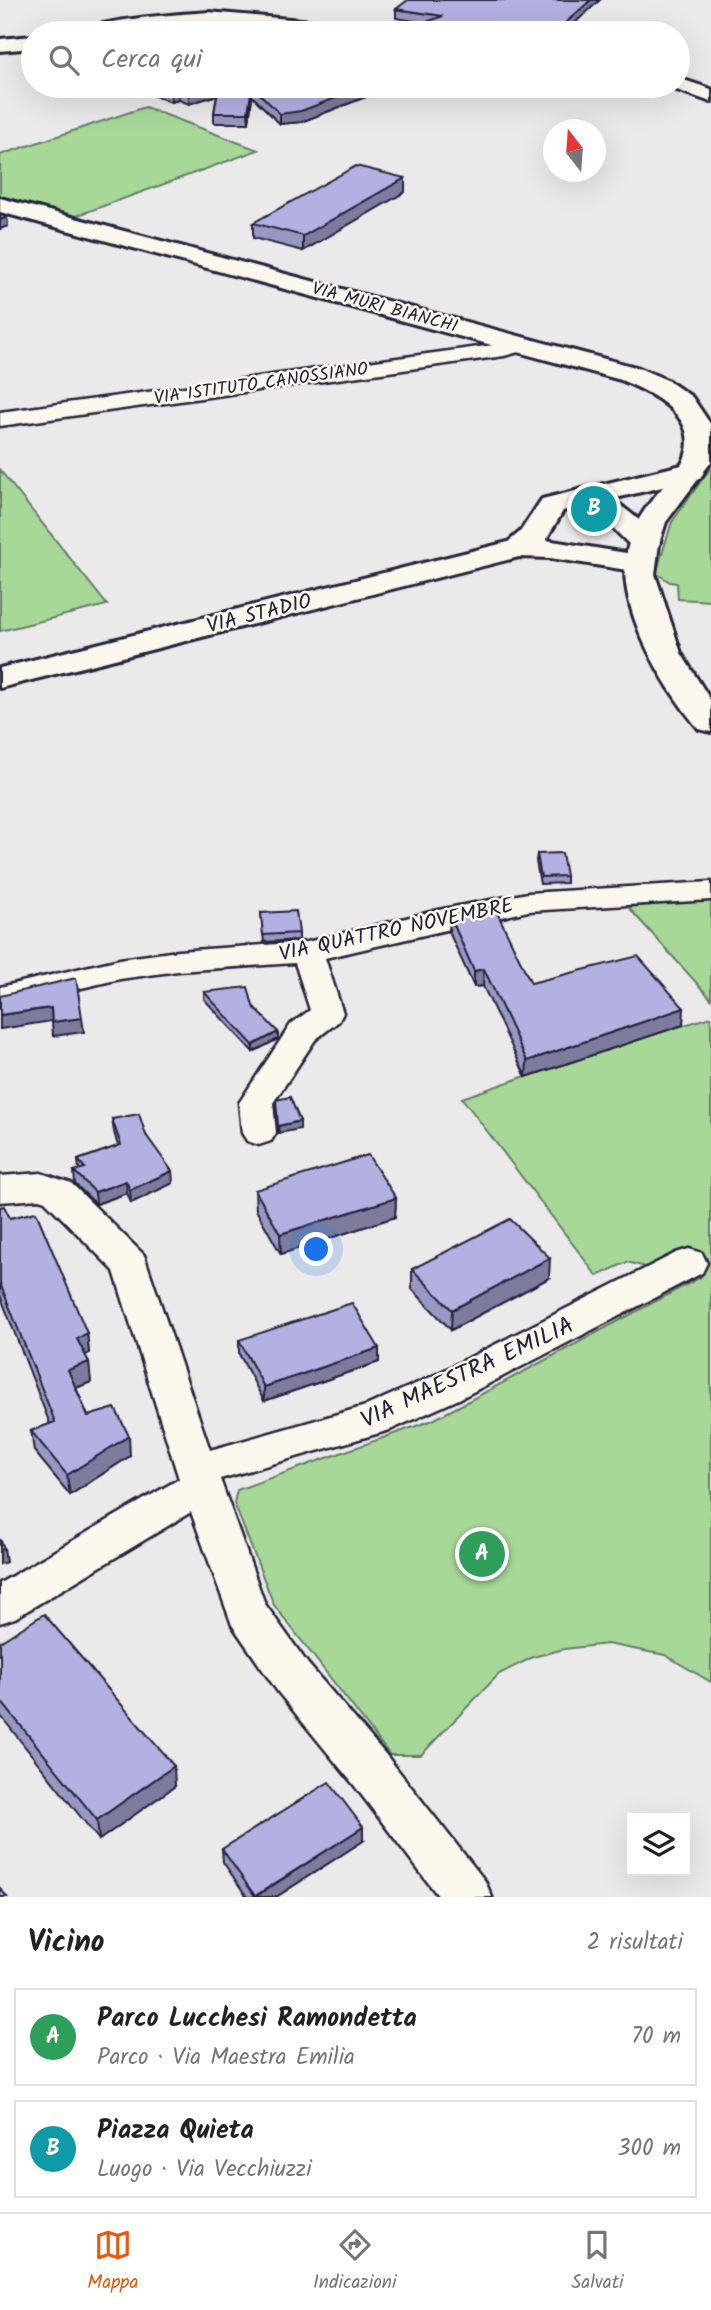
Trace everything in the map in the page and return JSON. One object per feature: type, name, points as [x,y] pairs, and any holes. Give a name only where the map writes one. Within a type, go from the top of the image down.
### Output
[{"type":"main road","points":[[167,21],[208,18],[243,21]]},
{"type":"main road","points":[[0,45],[21,43]]},
{"type":"main road","points":[[690,88],[711,96]]},
{"type":"main road","name":"VIA MURI BIANCHI","points":[[0,205],[522,344],[630,374],[666,388],[689,402],[699,412],[705,424],[705,442],[700,458],[653,518],[643,553]]},
{"type":"main road","points":[[519,548],[532,538],[552,505],[690,472]]},
{"type":"main road","points":[[588,496],[625,523],[643,553],[640,574],[658,640],[673,673],[711,722]]},
{"type":"main road","name":"VIA STADIO","points":[[0,678],[519,548],[643,553]]},
{"type":"street","name":"VIA ISTITUTO CANOSSIANO","points":[[0,419],[504,350],[522,344]]},
{"type":"street","name":"VIA QUATTRO NOVEMBRE","points":[[0,997],[120,969],[178,961],[307,952],[443,919],[528,902],[711,891]]},
{"type":"street","points":[[259,1133],[256,1103],[303,1032],[327,1013],[307,952]]},
{"type":"street","points":[[0,1189],[41,1186],[58,1192],[131,1265],[199,1478],[247,1612],[293,1678],[370,1770],[468,1897]]},
{"type":"street","name":"VIA MAESTRA EMILIA","points":[[0,1605],[199,1478],[376,1419],[444,1388],[689,1263]]},
{"type":"green space","points":[[145,107],[258,150],[73,217],[0,198],[0,155]]},
{"type":"green space","points":[[711,467],[711,601],[678,599],[677,583],[670,582],[656,573],[672,522]]},
{"type":"green space","points":[[0,470],[107,605],[0,631]]},
{"type":"green space","points":[[711,900],[711,999],[628,907]]},
{"type":"green space","points":[[711,1017],[711,1682],[665,1655],[607,1644],[564,1649],[533,1657],[499,1674],[421,1755],[390,1755],[274,1605],[234,1503],[237,1490],[433,1420],[701,1277],[683,1258],[660,1271],[627,1262],[597,1276],[462,1098],[613,1046]]},
{"type":"building","points":[[408,0],[591,0],[567,21],[429,21],[443,16],[396,9]]},
{"type":"building","points":[[217,98],[250,98],[248,113],[214,113]]},
{"type":"building","points":[[264,98],[336,98],[301,111],[280,114]]},
{"type":"building","points":[[356,166],[405,178],[303,236],[253,223]]},
{"type":"building","points":[[562,853],[566,876],[541,877],[537,854]]},
{"type":"building","points":[[494,906],[531,983],[638,956],[684,1008],[527,1061],[484,969],[474,971],[450,916]]},
{"type":"building","points":[[296,911],[299,933],[263,935],[261,913]]},
{"type":"building","points":[[76,978],[82,1018],[52,1022],[51,1008],[0,1015],[0,996]]},
{"type":"building","points":[[248,987],[253,1006],[278,1032],[253,1045],[204,992]]},
{"type":"building","points":[[290,1097],[300,1121],[278,1126],[276,1100]]},
{"type":"building","points":[[139,1114],[146,1135],[172,1171],[130,1190],[126,1181],[95,1192],[74,1171],[85,1168],[78,1160],[121,1145],[112,1119]]},
{"type":"building","points":[[368,1155],[396,1198],[280,1234],[255,1190]]},
{"type":"building","points":[[4,1206],[10,1218],[36,1212],[87,1333],[77,1339],[89,1362],[68,1370],[88,1416],[115,1408],[129,1436],[67,1475],[31,1431],[55,1422],[0,1283],[0,1207]]},
{"type":"building","points":[[510,1219],[550,1258],[452,1310],[412,1269]]},
{"type":"building","points":[[352,1303],[379,1348],[264,1387],[239,1340]]},
{"type":"building","points":[[44,1614],[174,1766],[97,1820],[0,1700],[0,1642]]},
{"type":"building","points":[[329,1782],[363,1827],[255,1896],[222,1849]]},
{"type":"building","points":[[0,1888],[7,1897],[0,1897]]},
{"type":"place","name":"Piazza Quieta","points":[[594,509]]},
{"type":"place","name":"Parco Lucchesi Ramondetta","points":[[482,1554]]}]
